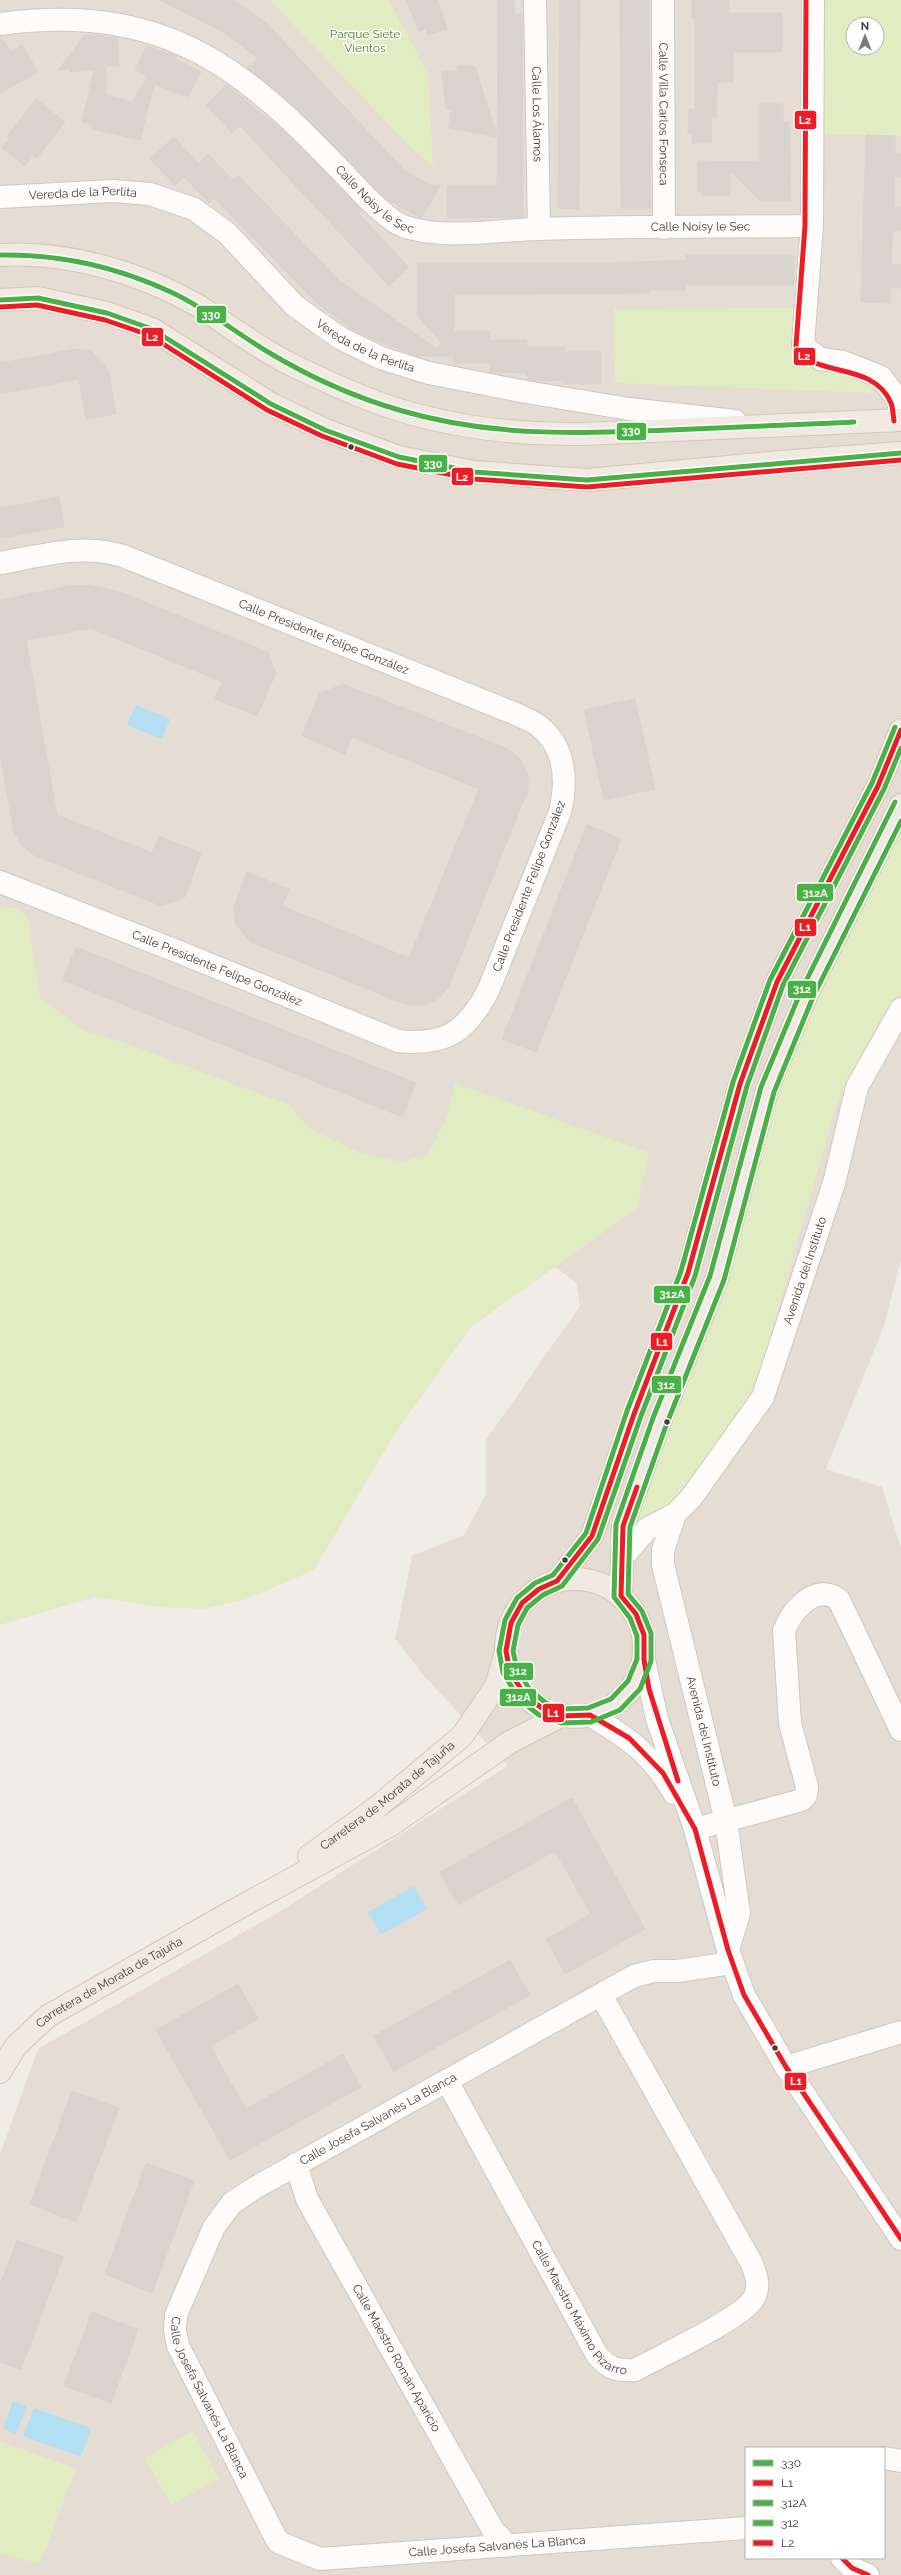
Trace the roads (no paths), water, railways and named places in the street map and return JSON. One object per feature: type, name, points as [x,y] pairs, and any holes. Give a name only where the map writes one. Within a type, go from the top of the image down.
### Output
[{"type":"main road","points":[[0,255],[17,254],[72,259],[160,286],[195,305],[293,366],[412,414],[481,428],[538,434],[901,420]]},
{"type":"main road","points":[[0,300],[38,298],[107,313],[152,329],[271,404],[325,430],[399,457],[474,472],[587,480],[780,462],[901,453]]},
{"type":"main road","points":[[557,1581],[592,1536],[634,1414],[688,1273],[740,1084],[777,982],[878,786],[901,730]]},
{"type":"main road","points":[[621,1596],[623,1526],[660,1421],[718,1278],[767,1090],[807,994],[901,804]]},
{"type":"main road","points":[[572,1578],[590,1580],[606,1586],[621,1596],[636,1614],[644,1635],[644,1660],[634,1685],[615,1705],[590,1715],[561,1716],[543,1709],[525,1695],[510,1672],[506,1651],[511,1622],[522,1603],[539,1589],[557,1581],[572,1578]]},
{"type":"main road","name":"Carretera de Morata de Tajuña","points":[[233,1911],[376,1808],[462,1736],[483,1708],[496,1686],[506,1651]]},
{"type":"main road","name":"Carretera de Morata de Tajuña","points":[[0,2072],[16,2046],[48,2016],[233,1911],[391,1825],[510,1742],[561,1716]]},
{"type":"street","name":"Calle Los Álamos","points":[[535,0],[539,229]]},
{"type":"street","name":"Calle Villa Carlos Fonseca","points":[[663,0],[664,228]]},
{"type":"street","points":[[813,0],[812,226],[803,345],[820,358],[843,362],[881,377],[898,400],[901,420]]},
{"type":"street","name":"Calle Noisy le Sec","points":[[0,24],[35,14],[75,8],[116,10],[162,21],[208,42],[240,66],[367,198],[386,215],[408,228],[431,232],[539,229],[812,226]]},
{"type":"street","name":"Vereda de la Perlita","points":[[0,197],[113,192],[150,194],[194,209],[227,234],[294,306],[333,334],[381,358],[429,373],[629,409],[774,426]]},
{"type":"street","name":"Calle Presidente Felipe González","points":[[0,563],[83,550],[104,550],[123,556],[516,714],[540,727],[554,744],[564,765],[565,790],[560,812],[488,991],[476,1014],[462,1028],[442,1038],[420,1043],[398,1041],[180,952],[0,882]]},
{"type":"street","name":"Avenida del Instituto","points":[[622,1558],[647,1529],[675,1514],[700,1486],[762,1397],[834,1182],[858,1087],[901,1009]]},
{"type":"street","name":"Avenida del Instituto","points":[[675,1514],[663,1550],[663,1565],[726,1821],[739,1913],[730,1957]]},
{"type":"street","points":[[695,1829],[802,1800],[806,1795],[807,1787],[790,1723],[784,1631],[787,1622],[796,1609],[809,1599],[820,1594],[832,1594],[839,1600],[901,1730]]},
{"type":"street","points":[[644,1660],[658,1719],[695,1829],[730,1957],[744,1995],[786,2067],[901,2239]]},
{"type":"street","points":[[590,1715],[629,1738],[663,1774],[695,1829]]},
{"type":"street","name":"Calle Josefa Salvanés La Blanca","points":[[730,1957],[677,1972],[654,1971],[634,1976],[296,2164],[232,2203],[214,2227],[176,2315],[175,2330],[178,2346],[278,2542],[320,2559],[745,2528]]},
{"type":"street","name":"Calle Maestro Máximo Pizarro","points":[[447,2081],[597,2355],[606,2365],[616,2371],[635,2370],[742,2313],[755,2298],[758,2284],[752,2264],[601,1995]]},
{"type":"street","points":[[786,2067],[901,2032]]},
{"type":"street","name":"Calle Maestro Román Aparicio","points":[[296,2164],[307,2199],[493,2530],[508,2546]]},
{"type":"street","points":[[843,2559],[852,2568],[868,2575]]},
{"type":"water","points":[[136,705],[170,719],[162,739],[127,725]]},
{"type":"water","points":[[414,1886],[427,1909],[381,1935],[368,1912]]},
{"type":"water","points":[[13,2401],[27,2406],[16,2434],[3,2429]]},
{"type":"water","points":[[34,2408],[91,2428],[81,2457],[23,2436]]},
{"type":"park label","name":"Parque Siete Vientos","points":[[365,41]]}]
